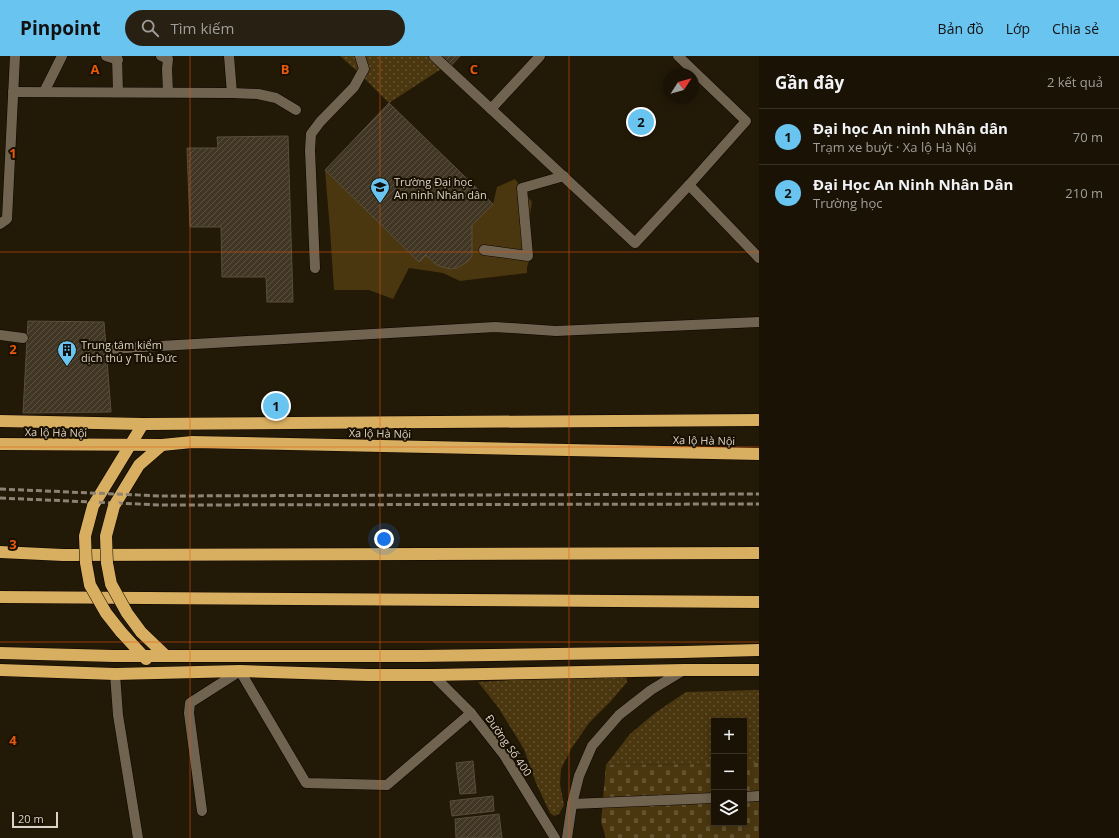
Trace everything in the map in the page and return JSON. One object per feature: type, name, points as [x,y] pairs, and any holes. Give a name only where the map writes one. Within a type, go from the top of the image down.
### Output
[{"type":"highway","name":"Xa lộ Hà Nội","points":[[0,421],[143,424],[759,420]]},
{"type":"highway","points":[[143,424],[93,506],[85,536],[86,563],[90,584],[109,618],[142,656],[162,672]]},
{"type":"highway","name":"Xa lộ Hà Nội","points":[[0,444],[162,446],[200,443],[759,454]]},
{"type":"highway","points":[[162,446],[138,465],[114,506],[106,536],[107,563],[111,584],[127,613],[141,632],[165,656]]},
{"type":"highway","points":[[0,552],[63,555],[759,553]]},
{"type":"highway","points":[[0,597],[759,602]]},
{"type":"highway","points":[[0,653],[114,656],[420,656],[759,650]]},
{"type":"highway","points":[[684,670],[705,652]]},
{"type":"highway","points":[[114,656],[115,674]]},
{"type":"highway","points":[[420,656],[433,676]]},
{"type":"highway","points":[[0,670],[115,674],[240,671],[433,676],[684,670],[759,670]]},
{"type":"street","points":[[0,224],[7,219],[15,56]]},
{"type":"street","points":[[44,92],[62,56]]},
{"type":"street","points":[[106,56],[117,58],[118,92]]},
{"type":"street","points":[[161,56],[168,59],[166,70],[168,92]]},
{"type":"street","points":[[229,56],[232,92]]},
{"type":"street","points":[[315,268],[311,134],[320,122],[354,87],[364,69],[360,56]]},
{"type":"street","points":[[434,56],[635,243],[746,121],[678,56]]},
{"type":"street","points":[[491,109],[540,56]]},
{"type":"street","points":[[13,92],[232,92],[258,94],[276,98],[296,110]]},
{"type":"street","points":[[484,250],[528,256],[522,188],[564,176]]},
{"type":"street","points":[[689,185],[759,258]]},
{"type":"street","points":[[108,349],[495,327],[556,331],[759,322]]},
{"type":"street","points":[[0,335],[24,338]]},
{"type":"street","points":[[567,838],[572,804],[579,776],[592,746],[619,715],[651,690],[684,670]]},
{"type":"street","points":[[202,811],[189,713],[190,703],[240,671],[306,783],[387,784],[471,713]]},
{"type":"street","points":[[115,674],[118,715],[138,838]]},
{"type":"street","name":"Đường Số 400","points":[[433,676],[471,713],[504,755],[556,838]]},
{"type":"street","points":[[747,797],[759,796]]},
{"type":"street","points":[[572,804],[711,798]]},
{"type":"green space","points":[[340,56],[461,56],[389,103]]},
{"type":"green space","points":[[325,170],[419,262],[426,255],[438,264],[449,268],[460,265],[472,256],[472,225],[493,204],[497,187],[515,179],[532,202],[528,229],[532,253],[527,267],[527,273],[460,281],[443,273],[409,268],[393,299],[369,290],[334,290]]},
{"type":"green space","points":[[625,674],[627,682],[589,723],[571,749],[561,769],[560,784],[564,805],[559,814],[554,816],[550,813],[536,783],[524,749],[498,707],[478,682]]},
{"type":"green space","points":[[759,690],[759,763],[747,763],[747,718],[711,718],[711,764],[606,765],[630,734],[655,713],[686,692]]},
{"type":"green space","points":[[747,763],[759,763],[759,838],[606,838],[601,822],[606,765],[711,764],[711,826],[747,826]]},
{"type":"building","points":[[437,56],[460,56],[449,68]]},
{"type":"building","points":[[389,103],[493,204],[472,225],[472,256],[467,262],[457,268],[450,269],[439,266],[426,255],[419,262],[325,170]]},
{"type":"building","points":[[288,136],[293,302],[267,302],[266,277],[222,277],[221,227],[190,227],[187,148],[218,148],[217,137]]},
{"type":"building","name":"Trung tâm kiểm dịch thú y Thủ Đức","points":[[28,321],[104,322],[111,412],[23,413]]},
{"type":"building","points":[[473,761],[476,793],[460,794],[456,763]]},
{"type":"building","points":[[493,796],[494,811],[452,816],[450,801]]},
{"type":"building","points":[[499,814],[502,838],[456,838],[455,819]]},
{"type":"railway","points":[[0,489],[161,496],[759,494]]},
{"type":"railway","points":[[0,498],[161,505],[759,504]]},
{"type":"place","name":"Đại Học An Ninh Nhân Dân","points":[[641,122]]},
{"type":"place","name":"Trường Đại học An ninh Nhân dân","points":[[380,204]]},
{"type":"place","name":"Trung tâm kiểm dịch thú y Thủ Đức","points":[[67,367]]},
{"type":"place","name":"Đại học An ninh Nhân dân","points":[[276,406]]}]
